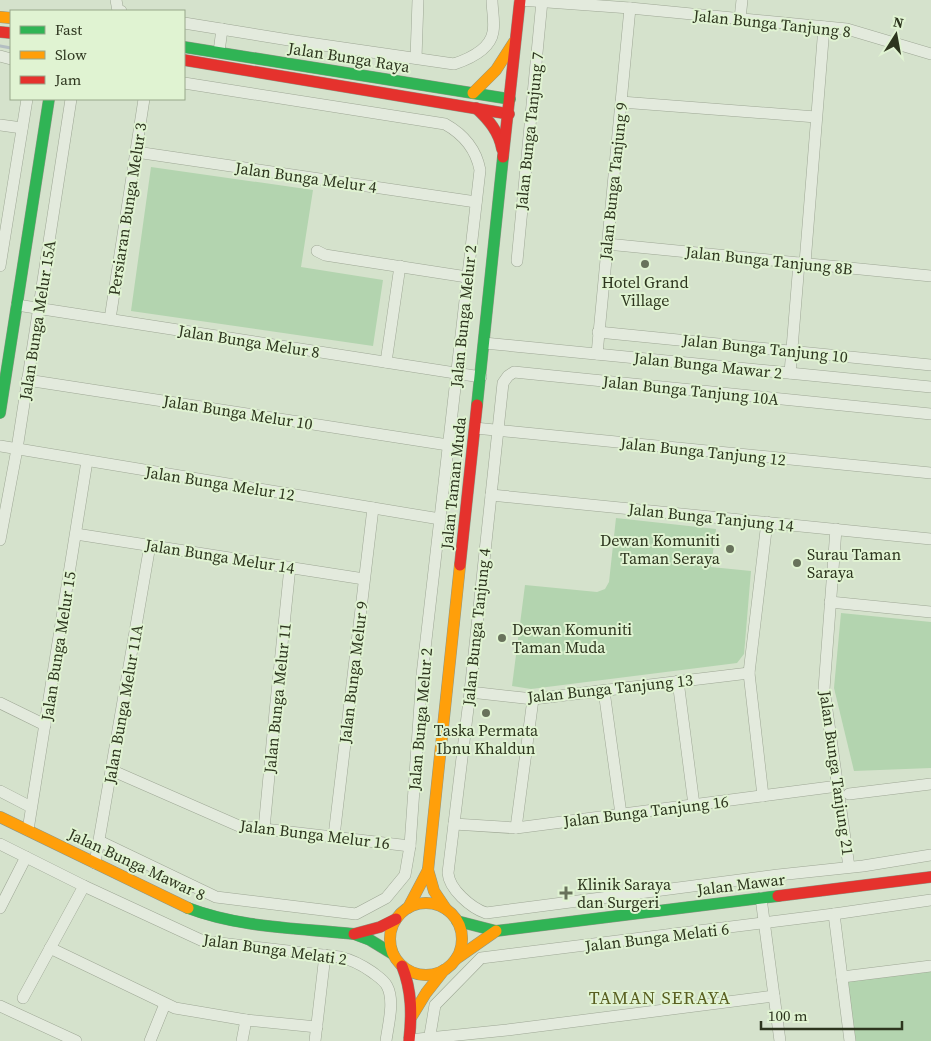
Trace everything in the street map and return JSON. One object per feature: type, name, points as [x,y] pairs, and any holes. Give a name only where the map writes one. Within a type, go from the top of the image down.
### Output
[{"type":"street","points":[[416,58],[418,0]]},
{"type":"street","points":[[185,22],[454,64],[466,60],[483,48],[493,33],[492,0]]},
{"type":"street","name":"Jalan Bunga Tanjung 8","points":[[520,0],[630,8],[847,30],[931,54]]},
{"type":"street","name":"Jalan Taman Muda","points":[[408,908],[428,870],[520,0]]},
{"type":"street","points":[[740,19],[742,0]]},
{"type":"street","name":"Jalan Bunga Tanjung 7","points":[[517,261],[542,1]]},
{"type":"street","name":"Jalan Bunga Tanjung 9","points":[[597,354],[630,8]]},
{"type":"street","points":[[790,373],[824,27]]},
{"type":"street","points":[[219,52],[222,29]]},
{"type":"street","points":[[473,93],[498,69],[509,52],[518,32]]},
{"type":"street","name":"Jalan Bunga Raya","points":[[185,47],[510,99]]},
{"type":"street","name":"Jalan Bunga Raya","points":[[185,60],[508,114]]},
{"type":"street","name":"Jalan Bunga Melur 2","points":[[99,841],[216,896],[356,914],[386,898],[405,876],[410,846],[422,675],[480,170],[475,153],[463,136],[445,124],[185,82]]},
{"type":"street","points":[[24,259],[1,259],[27,100]]},
{"type":"street","points":[[0,413],[49,100]]},
{"type":"street","name":"Jalan Bunga Melur 15A","points":[[0,540],[17,449],[71,100]]},
{"type":"street","name":"Persiaran Bunga Melur 3","points":[[110,320],[144,100]]},
{"type":"street","points":[[621,102],[816,116]]},
{"type":"street","points":[[476,108],[496,131],[501,142],[504,161]]},
{"type":"street","points":[[0,125],[22,128]]},
{"type":"street","name":"Jalan Bunga Melur 4","points":[[136,152],[476,202]]},
{"type":"street","points":[[0,189],[12,191]]},
{"type":"street","name":"Jalan Bunga Tanjung 8B","points":[[607,244],[931,276]]},
{"type":"street","points":[[317,251],[325,255],[467,277]]},
{"type":"street","points":[[386,362],[400,266]]},
{"type":"street","name":"Jalan Bunga Melur 8","points":[[17,305],[481,377]]},
{"type":"street","name":"Jalan Bunga Tanjung 10","points":[[598,332],[931,365]]},
{"type":"street","name":"Jalan Bunga Mawar 2","points":[[484,343],[931,387]]},
{"type":"street","name":"Jalan Bunga Tanjung 10A","points":[[497,430],[503,383],[514,372],[931,414]]},
{"type":"street","name":"Jalan Bunga Melur 10","points":[[27,380],[448,445]]},
{"type":"street","name":"Jalan Bunga Tanjung 12","points":[[475,428],[931,474]]},
{"type":"street","name":"Jalan Bunga Tanjung 4","points":[[497,430],[470,692],[448,873],[450,883],[475,908],[486,913],[849,867]]},
{"type":"street","name":"Jalan Bunga Melur 12","points":[[0,446],[440,519]]},
{"type":"street","name":"Jalan Bunga Melur 15","points":[[28,830],[87,461]]},
{"type":"street","name":"Jalan Bunga Tanjung 14","points":[[491,495],[931,539]]},
{"type":"street","name":"Jalan Bunga Melur 9","points":[[334,836],[373,508]]},
{"type":"street","points":[[763,796],[749,673],[767,522]]},
{"type":"street","name":"Jalan Bunga Tanjung 21","points":[[836,529],[824,689],[849,867]]},
{"type":"street","name":"Jalan Bunga Melur 14","points":[[76,534],[364,579]]},
{"type":"street","name":"Jalan Bunga Melur 11A","points":[[95,863],[150,546]]},
{"type":"street","name":"Jalan Bunga Melur 11","points":[[264,829],[290,567]]},
{"type":"street","points":[[830,602],[931,612]]},
{"type":"street","name":"Jalan Bunga Tanjung 13","points":[[470,692],[533,699],[749,673]]},
{"type":"street","points":[[678,681],[694,804]]},
{"type":"street","points":[[604,691],[621,814]]},
{"type":"street","points":[[516,828],[533,699]]},
{"type":"street","points":[[0,703],[45,725]]},
{"type":"street","name":"Jalan Bunga Melur 16","points":[[111,770],[238,826],[410,846]]},
{"type":"street","points":[[849,794],[931,784]]},
{"type":"street","name":"Jalan Bunga Tanjung 16","points":[[454,824],[516,828],[838,786]]},
{"type":"street","points":[[0,791],[32,807]]},
{"type":"street","name":"Jalan Bunga Mawar 8","points":[[0,817],[190,909],[240,921],[354,934],[370,940],[393,954]]},
{"type":"street","name":"Jalan Bunga Melati 2","points":[[0,844],[84,886],[203,941],[325,955],[358,962],[387,985],[390,994],[390,1005],[386,1041]]},
{"type":"street","points":[[849,867],[931,855]]},
{"type":"street","points":[[0,908],[26,857]]},
{"type":"street","points":[[863,866],[866,885]]},
{"type":"street","name":"Jalan Taman Muda","points":[[428,870],[434,891],[446,909]]},
{"type":"street","name":"Jalan Mawar","points":[[457,921],[496,931],[931,877]]},
{"type":"street","points":[[23,998],[84,886]]},
{"type":"street","points":[[761,898],[780,1041]]},
{"type":"street","name":"Jalan Bunga Melati 6","points":[[429,1039],[435,1006],[480,958],[834,914],[931,900]]},
{"type":"street","points":[[412,1017],[426,993],[460,952],[462,936],[457,921],[446,909],[427,903],[417,904],[408,908],[396,919],[391,930],[390,942],[393,954],[402,966],[410,988],[412,1017],[409,1040],[506,1035],[774,996]]},
{"type":"street","points":[[834,914],[850,1041]]},
{"type":"street","name":"Jalan Bunga Mawar 8","points":[[354,934],[380,927],[396,919]]},
{"type":"street","name":"Jalan Mawar","points":[[456,959],[496,931]]},
{"type":"street","points":[[50,948],[165,1004],[187,1011],[246,1020],[317,1027]]},
{"type":"street","points":[[316,1041],[325,955]]},
{"type":"street","points":[[402,966],[418,974],[436,974],[444,970]]},
{"type":"street","points":[[842,977],[931,966]]},
{"type":"street","points":[[150,1041],[165,1004]]},
{"type":"street","points":[[0,1006],[76,1041]]},
{"type":"street","points":[[242,1041],[246,1020]]},
{"type":"green space","points":[[151,167],[313,190],[301,267],[383,280],[373,346],[131,311]]},
{"type":"green space","points":[[616,518],[716,529],[711,567],[751,571],[744,654],[737,663],[531,689],[512,686],[525,585],[597,592],[605,589],[609,582]]},
{"type":"green space","points":[[841,613],[931,622],[931,768],[854,771],[834,688]]},
{"type":"green space","points":[[931,971],[931,1041],[852,1041],[846,982]]},
{"type":"waterway","points":[[0,46],[10,48]]},
{"type":"traffic: fast","points":[[185,47],[510,99]]},
{"type":"traffic: fast","points":[[0,413],[49,100]]},
{"type":"traffic: fast","points":[[477,405],[503,157]]},
{"type":"traffic: fast","points":[[457,921],[496,931],[778,896]]},
{"type":"traffic: fast","points":[[188,908],[228,920],[354,934],[370,940],[393,954]]},
{"type":"traffic: slow","points":[[0,17],[10,18]]},
{"type":"traffic: slow","points":[[473,93],[496,70],[514,42]]},
{"type":"traffic: slow","points":[[446,909],[434,891],[428,870],[460,565]]},
{"type":"traffic: slow","points":[[0,817],[188,908]]},
{"type":"traffic: slow","points":[[408,908],[428,870]]},
{"type":"traffic: slow","points":[[426,903],[446,909],[456,919],[462,939],[456,959],[446,969],[426,975],[406,969],[396,959],[390,939],[396,919],[406,909],[426,903]]},
{"type":"traffic: slow","points":[[456,959],[496,931]]},
{"type":"traffic: slow","points":[[412,1016],[426,993],[444,970]]},
{"type":"traffic: jam","points":[[503,157],[520,0]]},
{"type":"traffic: jam","points":[[0,32],[10,33]]},
{"type":"traffic: jam","points":[[185,60],[509,114]]},
{"type":"traffic: jam","points":[[476,108],[493,127],[502,149]]},
{"type":"traffic: jam","points":[[460,565],[477,405]]},
{"type":"traffic: jam","points":[[778,896],[931,877]]},
{"type":"traffic: jam","points":[[354,934],[380,927],[396,919]]},
{"type":"traffic: jam","points":[[402,966],[408,985],[410,1003],[409,1041]]},
{"type":"place","name":"Hotel Grand Village","points":[[645,264]]},
{"type":"place","name":"Dewan Komuniti Taman Seraya","points":[[730,549]]},
{"type":"place","name":"Surau Taman Saraya","points":[[797,563]]},
{"type":"place","name":"Dewan Komuniti Taman Muda","points":[[502,638]]},
{"type":"place","name":"Taska Permata Ibnu Khaldun","points":[[486,713]]},
{"type":"place","name":"Klinik Saraya dan Surgeri","points":[[566,893]]},
{"type":"district","name":"TAMAN SERAYA","points":[[660,997]]}]
